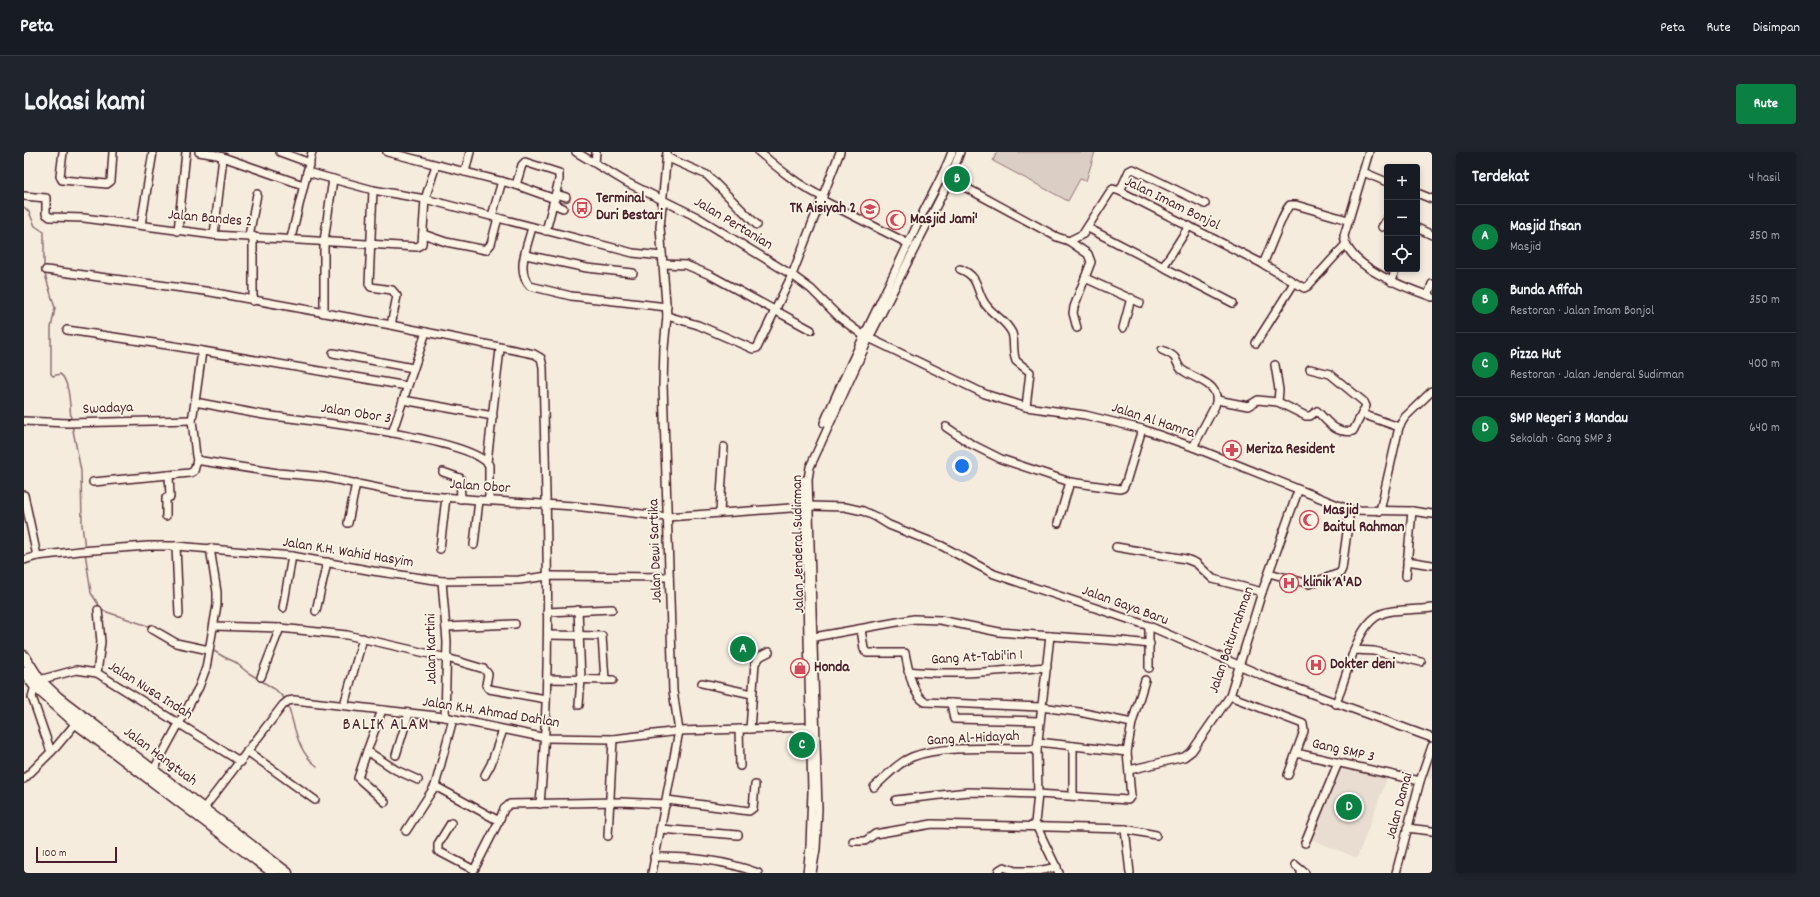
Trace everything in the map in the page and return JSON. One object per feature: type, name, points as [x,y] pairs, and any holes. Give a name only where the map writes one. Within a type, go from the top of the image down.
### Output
[{"type":"highway","name":"Jalan Hangtuah","points":[[24,656],[37,683],[76,723],[241,842],[287,873]]},
{"type":"highway","name":"Jalan Hangtuah","points":[[24,672],[204,808],[274,873]]},
{"type":"street","points":[[63,152],[60,176],[62,180],[107,184],[111,181],[114,152]]},
{"type":"street","points":[[141,225],[153,152]]},
{"type":"street","points":[[178,231],[186,152]]},
{"type":"street","points":[[199,152],[219,155],[303,185]]},
{"type":"street","points":[[280,152],[310,163]]},
{"type":"street","points":[[291,238],[312,152]]},
{"type":"street","points":[[387,152],[413,155],[436,165],[516,185],[555,199],[563,208]]},
{"type":"street","points":[[465,172],[470,152]]},
{"type":"street","name":"Jalan Pertanian","points":[[578,152],[626,182],[697,216],[792,275],[811,289],[840,318],[866,337]]},
{"type":"street","points":[[595,163],[596,152]]},
{"type":"street","points":[[759,152],[791,178],[810,191],[909,244]]},
{"type":"street","name":"Jalan Jenderal Sudirman","points":[[866,337],[909,244],[950,179],[960,152]]},
{"type":"street","points":[[1369,152],[1348,220],[1344,236],[1345,245],[1361,262],[1392,282],[1430,296],[1432,284]]},
{"type":"street","points":[[667,316],[698,325],[755,349],[759,346],[792,275],[822,198],[837,153]]},
{"type":"street","name":"Jalan Jenderal Sudirman","points":[[806,873],[814,838],[810,609],[807,506],[804,483],[809,457],[844,377],[866,337],[922,224],[942,177],[950,153]]},
{"type":"street","points":[[666,154],[707,175],[758,225]]},
{"type":"street","name":"Jalan Dewi Sartika","points":[[652,873],[679,731],[673,691],[663,385],[667,307],[660,227],[661,199],[666,154]]},
{"type":"street","points":[[214,234],[219,155]]},
{"type":"street","points":[[516,185],[522,165],[525,162],[559,173],[560,176],[555,199],[546,231]]},
{"type":"street","points":[[436,165],[425,199],[422,234],[446,242],[486,250],[491,244],[502,181]]},
{"type":"street","points":[[1120,191],[1129,171],[1133,170],[1205,204]]},
{"type":"street","points":[[307,172],[372,190],[425,199],[634,253],[662,256]]},
{"type":"street","points":[[1362,172],[1384,181]]},
{"type":"street","points":[[324,313],[324,241],[333,179]]},
{"type":"street","points":[[950,179],[1057,237],[1069,241],[1090,257],[1091,262],[1074,306],[1073,313],[1077,328]]},
{"type":"street","name":"Jalan Imam Bonjol","points":[[1069,241],[1084,234],[1113,189],[1120,191],[1263,264],[1294,283]]},
{"type":"street","points":[[372,190],[372,244],[369,284],[376,288],[392,290],[397,296],[391,325]]},
{"type":"street","points":[[253,300],[251,236],[257,194]]},
{"type":"street","points":[[1420,194],[1432,199]]},
{"type":"street","name":"Jalan Bandes 2","points":[[24,196],[46,198],[46,214],[48,216],[84,218],[178,231],[412,246],[420,245],[422,234]]},
{"type":"street","points":[[555,199],[566,197]]},
{"type":"street","points":[[1263,264],[1279,229],[1283,213],[1290,205],[1296,205],[1348,220]]},
{"type":"street","points":[[1163,267],[1189,226]]},
{"type":"street","points":[[532,227],[522,270],[526,281],[530,286],[571,296],[667,307]]},
{"type":"street","points":[[1088,228],[1233,303]]},
{"type":"street","points":[[1420,229],[1432,235]]},
{"type":"street","points":[[1256,343],[1294,283],[1304,288],[1308,286],[1345,245]]},
{"type":"street","points":[[526,255],[587,268],[633,273]]},
{"type":"street","points":[[664,264],[686,265],[710,275],[811,330]]},
{"type":"street","points":[[960,269],[975,278],[986,305],[1002,319],[1012,334],[1016,361],[1030,372],[1026,407]]},
{"type":"street","points":[[46,270],[205,291],[391,325],[500,349],[534,354],[540,358],[542,362],[548,576],[546,738],[540,804]]},
{"type":"street","points":[[1392,282],[1394,272]]},
{"type":"street","points":[[1085,278],[1140,303]]},
{"type":"street","points":[[1123,328],[1131,298]]},
{"type":"street","points":[[67,330],[202,351],[407,386]]},
{"type":"street","points":[[392,433],[426,332]]},
{"type":"street","name":"Jalan Al Hamra","points":[[866,337],[984,394],[1026,407],[1085,415],[1121,422],[1194,447],[1298,491],[1350,510],[1412,511],[1432,514]]},
{"type":"street","points":[[489,501],[490,468],[487,462],[500,349]]},
{"type":"street","points":[[1162,350],[1175,358],[1181,369],[1212,387],[1217,400],[1194,447]]},
{"type":"street","points":[[93,482],[192,473],[197,460],[192,420],[202,351]]},
{"type":"street","points":[[333,353],[413,368]]},
{"type":"street","points":[[1275,365],[1280,390],[1278,402]]},
{"type":"street","points":[[1217,400],[1248,406],[1258,400],[1278,402],[1306,416],[1310,416],[1317,411],[1332,427],[1339,431],[1354,430],[1366,406],[1364,402],[1334,376],[1310,369]]},
{"type":"street","points":[[1380,511],[1399,427],[1405,417],[1432,391]]},
{"type":"street","points":[[403,400],[493,416]]},
{"type":"street","name":"Jalan Obor 3","points":[[195,402],[264,415],[392,433],[454,447],[487,462]]},
{"type":"street","points":[[1362,414],[1399,427]]},
{"type":"street","name":"Swadaya","points":[[24,422],[72,423],[192,420]]},
{"type":"street","points":[[946,427],[971,444],[1001,459],[1070,482],[1123,488],[1142,429]]},
{"type":"street","points":[[720,512],[724,447]]},
{"type":"street","name":"Jalan Obor","points":[[197,460],[278,473],[323,477],[407,494],[546,504],[667,516],[807,506]]},
{"type":"street","points":[[443,472],[460,478],[461,498]]},
{"type":"street","points":[[166,516],[166,498],[170,496],[169,475]]},
{"type":"street","points":[[1058,523],[1070,482]]},
{"type":"street","points":[[348,523],[356,483]]},
{"type":"street","name":"Jalan Baiturrahman","points":[[1129,770],[1184,757],[1192,751],[1230,696],[1262,592],[1298,491]]},
{"type":"street","points":[[24,495],[37,556]]},
{"type":"street","points":[[440,549],[446,497]]},
{"type":"street","points":[[474,545],[479,500]]},
{"type":"street","name":"Jalan Gaya Baru","points":[[807,506],[845,507],[863,511],[889,525],[942,546],[994,574],[1150,626],[1239,666],[1336,704],[1432,738]]},
{"type":"street","points":[[1269,573],[1309,584],[1340,573],[1342,569],[1350,510]]},
{"type":"street","points":[[1406,576],[1412,511]]},
{"type":"street","name":"Jalan K.H. Wahid Hasyim","points":[[24,560],[37,556],[84,551],[148,546],[176,546],[292,556],[373,571],[442,581],[519,580],[548,576],[669,577]]},
{"type":"street","points":[[176,546],[179,614]]},
{"type":"street","points":[[1116,547],[1186,558],[1196,563],[1213,579],[1262,592]]},
{"type":"street","points":[[154,771],[199,687],[206,668],[214,626],[217,592],[210,548]]},
{"type":"street","points":[[283,608],[292,556]]},
{"type":"street","points":[[1408,561],[1432,565]]},
{"type":"street","points":[[316,611],[326,562]]},
{"type":"street","name":"Jalan Kartini","points":[[442,581],[447,658],[445,717]]},
{"type":"street","points":[[1336,704],[1354,650],[1365,625],[1376,616],[1394,610],[1432,608]]},
{"type":"street","points":[[547,612],[612,609]]},
{"type":"street","name":"Jalan Jenderal Sudirman","points":[[810,609],[814,637],[818,773],[812,873]]},
{"type":"street","points":[[97,673],[101,642],[98,610]]},
{"type":"street","points":[[578,610],[581,679],[579,705]]},
{"type":"street","points":[[814,637],[914,619],[940,620],[999,632],[1150,644]]},
{"type":"street","points":[[446,627],[515,624]]},
{"type":"street","points":[[214,626],[280,628],[363,638],[447,658],[484,669],[488,674],[486,685],[489,689],[546,699]]},
{"type":"street","points":[[1149,668],[1150,626]]},
{"type":"street","points":[[261,677],[280,628]]},
{"type":"street","points":[[152,629],[184,645],[209,650]]},
{"type":"street","points":[[861,629],[866,651],[870,654],[904,653],[908,671],[922,700],[928,703],[1041,707],[1079,712],[1132,723]]},
{"type":"street","points":[[547,679],[609,680],[603,638],[600,636],[548,635]]},
{"type":"street","points":[[998,873],[999,870],[1004,867],[1027,872],[1058,870],[1036,827],[1038,794],[1037,746],[1050,636]]},
{"type":"street","points":[[344,705],[363,638]]},
{"type":"street","points":[[1354,650],[1374,651],[1421,662]]},
{"type":"street","points":[[750,728],[755,663],[761,656],[769,652]]},
{"type":"street","name":"Gang At-Tabi'in 1","points":[[908,671],[940,674],[983,673],[1046,667]]},
{"type":"street","name":"Jalan Nusa Indah","points":[[37,683],[76,670],[97,673],[241,762]]},
{"type":"street","points":[[896,800],[968,792],[1038,794],[1128,800],[1131,796],[1127,752],[1132,723],[1145,680]]},
{"type":"street","points":[[702,682],[752,694]]},
{"type":"street","points":[[37,683],[32,697],[51,752]]},
{"type":"street","name":"Gang SMP 3","points":[[1230,696],[1303,724],[1304,731],[1296,753],[1420,781]]},
{"type":"street","name":"Jalan K.H. Ahmad Dahlan","points":[[204,808],[285,703],[294,700],[453,718],[502,730],[546,738],[613,739],[679,731],[811,727]]},
{"type":"street","points":[[951,703],[954,719],[1040,721]]},
{"type":"street","points":[[382,710],[358,778],[385,802]]},
{"type":"street","points":[[396,756],[409,713]]},
{"type":"street","points":[[406,831],[435,786],[453,718]]},
{"type":"street","points":[[24,779],[51,752],[76,723]]},
{"type":"street","points":[[740,729],[740,766]]},
{"type":"street","points":[[485,776],[491,764],[502,730]]},
{"type":"street","points":[[608,836],[611,802],[613,739]]},
{"type":"street","name":"Gang Al-Hidayah","points":[[874,787],[895,768],[907,760],[930,752],[1037,746],[1074,746],[1127,752]]},
{"type":"street","points":[[1073,796],[1074,746]]},
{"type":"street","name":"Jalan Damai","points":[[1396,873],[1420,781],[1432,746]]},
{"type":"street","points":[[247,751],[315,800]]},
{"type":"street","points":[[368,751],[396,770],[418,780]]},
{"type":"street","points":[[1288,775],[1296,753]]},
{"type":"street","points":[[1305,843],[1338,763]]},
{"type":"street","points":[[450,823],[438,844],[438,851],[476,871],[504,809],[508,804],[666,802],[749,811],[753,808],[755,785]]},
{"type":"street","points":[[435,786],[499,821]]},
{"type":"street","points":[[853,841],[865,840],[875,834],[932,824],[1125,829],[1156,835]]},
{"type":"street","points":[[1407,828],[1432,831]]},
{"type":"street","points":[[660,829],[738,835]]},
{"type":"street","points":[[1125,829],[1130,873]]},
{"type":"street","points":[[654,857],[693,857],[736,864],[758,873]]},
{"type":"street","points":[[1295,865],[1305,873]]},
{"type":"street","points":[[1301,873],[1308,873]]},
{"type":"shaded area","points":[[997,152],[1095,152],[1086,181],[1080,179],[1068,201],[993,161]]},
{"type":"shaded area","points":[[1432,759],[1432,779],[1426,777]]},
{"type":"shaded area","points":[[1338,765],[1388,776],[1357,858],[1308,838]]},
{"type":"waterway","points":[[24,207],[29,212],[35,226],[44,232],[44,268]]},
{"type":"waterway","points":[[44,271],[55,308],[51,328],[51,374],[53,376],[60,374],[66,382],[69,395],[71,420]]},
{"type":"waterway","points":[[72,425],[81,471],[82,525],[85,548]]},
{"type":"waterway","points":[[85,552],[91,593],[100,607]]},
{"type":"waterway","points":[[101,610],[151,627]]},
{"type":"waterway","points":[[214,651],[235,662],[247,672],[276,690],[285,699]]},
{"type":"waterway","points":[[288,705],[301,746],[305,754],[317,766]]},
{"type":"place","name":"Bunda Afifah","points":[[957,179]]},
{"type":"place","name":"Terminal Duri Bestari","points":[[582,208]]},
{"type":"place","name":"TK Aisiyah 2","points":[[870,209]]},
{"type":"place","name":"Masjid Jami'","points":[[896,220]]},
{"type":"place","name":"Meriza Resident","points":[[1232,450]]},
{"type":"place","name":"Masjid Baitul Rahman","points":[[1309,520]]},
{"type":"place","name":"klinik A'AD","points":[[1289,583]]},
{"type":"place","name":"Masjid Ihsan","points":[[743,649]]},
{"type":"place","name":"Dokter deni","points":[[1316,665]]},
{"type":"place","name":"Honda","points":[[800,668]]},
{"type":"place","name":"Pizza Hut","points":[[802,745]]},
{"type":"place","name":"SMP Negeri 3 Mandau","points":[[1349,807]]},
{"type":"district","name":"BALIK ALAM","points":[[386,726]]}]
